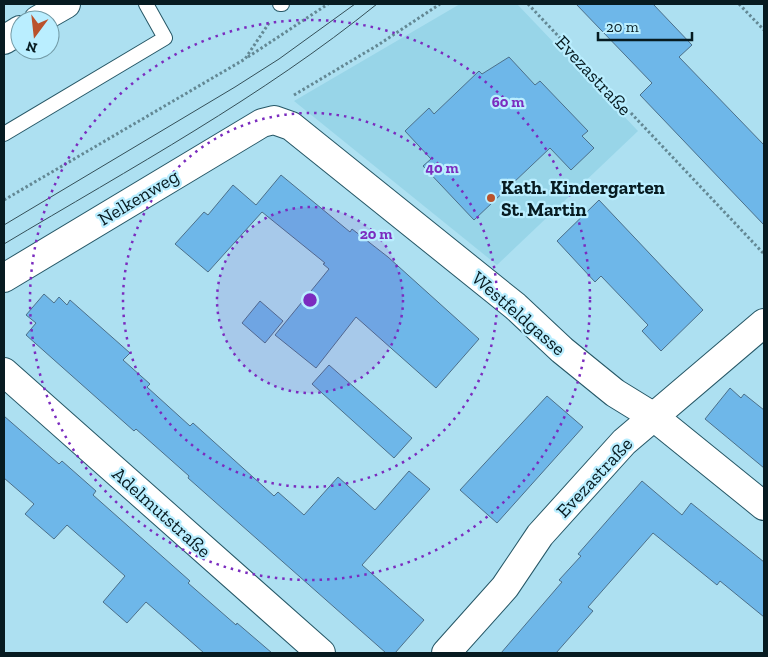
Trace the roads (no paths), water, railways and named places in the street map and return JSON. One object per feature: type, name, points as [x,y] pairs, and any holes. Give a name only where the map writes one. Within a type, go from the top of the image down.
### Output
[{"type":"street","name":"Nelkenweg","points":[[4,278],[262,123],[274,120]]},
{"type":"street","name":"Westfeldgasse","points":[[274,120],[291,126],[515,306],[562,350],[615,393],[654,418],[764,506]]},
{"type":"street","name":"Evezastraße","points":[[446,653],[505,587],[540,535],[624,442],[764,323]]},
{"type":"street","name":"Adelmutstraße","points":[[4,372],[321,653]]},
{"type":"lane","points":[[4,134],[165,38],[146,4]]},
{"type":"tram line","points":[[4,225],[235,87],[279,59],[355,4]]},
{"type":"tram line","points":[[4,244],[242,101],[333,38],[377,4]]},
{"type":"place","name":"Kath. Kindergarten St. Martin","points":[[491,198]]}]
